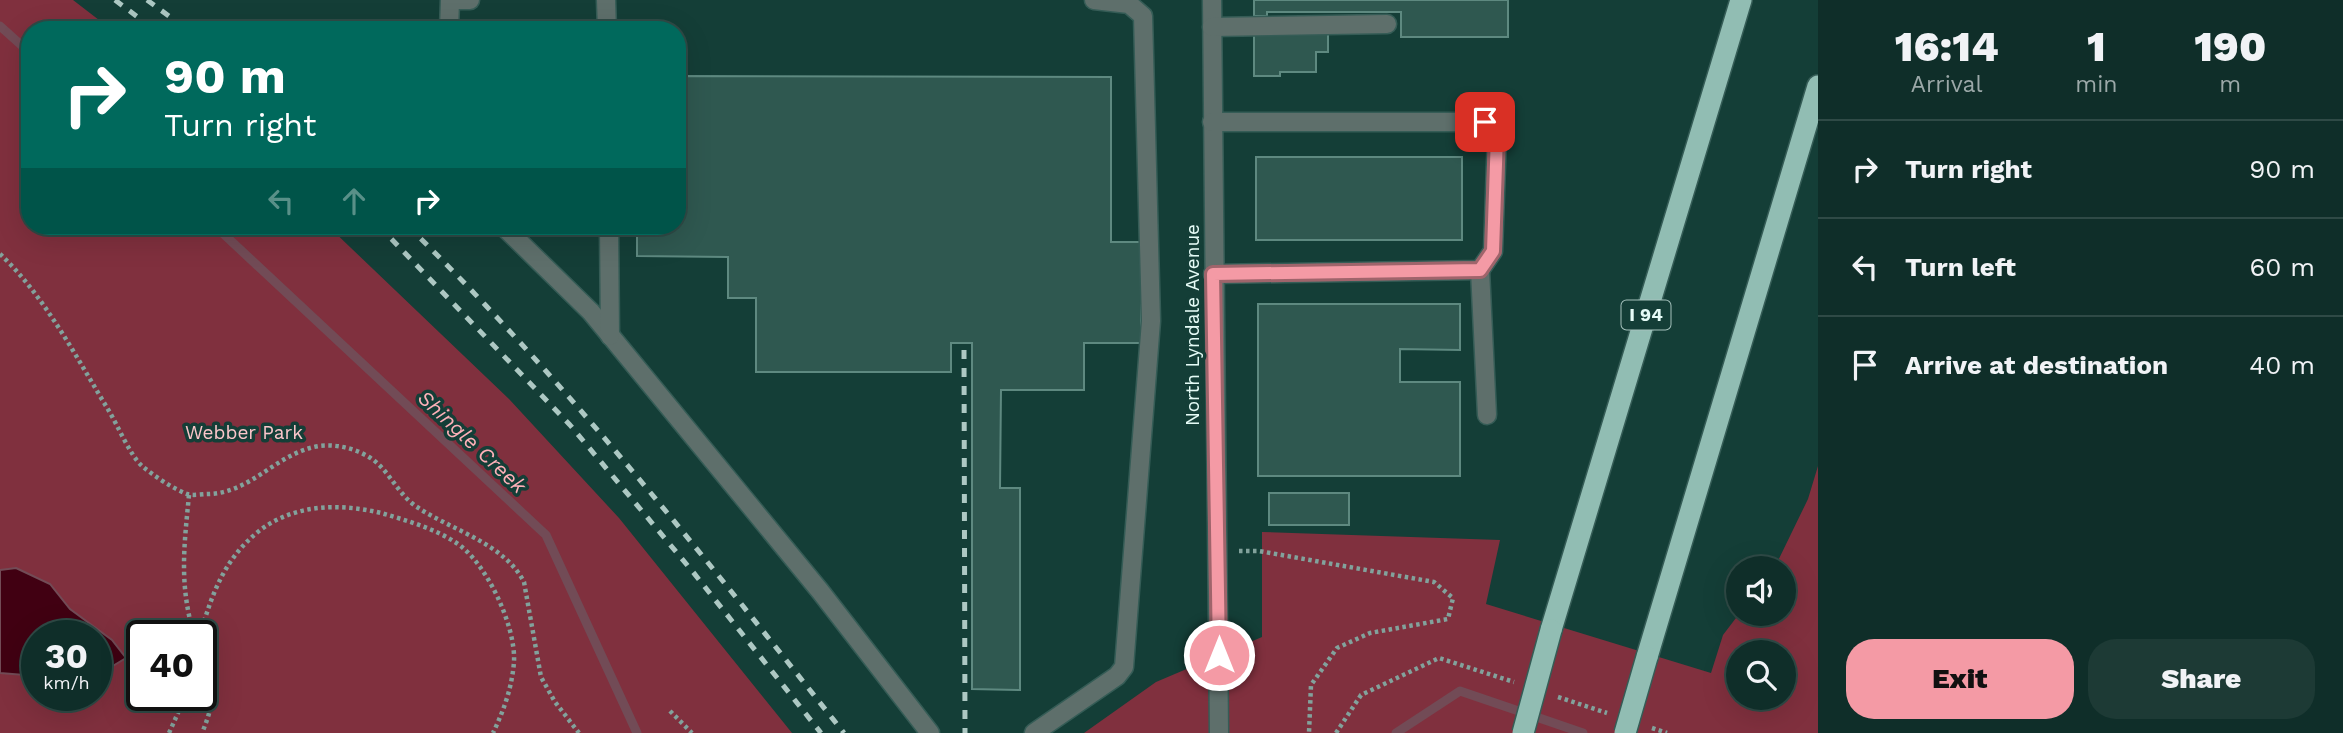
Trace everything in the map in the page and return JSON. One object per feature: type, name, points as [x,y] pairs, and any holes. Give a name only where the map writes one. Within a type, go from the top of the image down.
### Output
[{"type":"highway","name":"I 94","points":[[1523,733],[1551,630],[1741,0]]},
{"type":"highway","points":[[1628,725],[1818,86]]},
{"type":"street","points":[[449,21],[450,0],[470,0]]},
{"type":"street","points":[[606,0],[607,21]]},
{"type":"street","points":[[1034,733],[1117,676],[1124,667],[1139,491],[1151,321],[1143,16],[1129,4],[1094,0]]},
{"type":"street","name":"North Lyndale Avenue","points":[[1212,0],[1219,733]]},
{"type":"street","points":[[1212,27],[1387,24]]},
{"type":"street","points":[[1212,122],[1485,122],[1497,135],[1493,251],[1480,270],[1487,415]]},
{"type":"street","points":[[512,235],[591,312],[820,591],[930,733]]},
{"type":"street","points":[[609,235],[610,336]]},
{"type":"street","points":[[1213,274],[1480,270]]},
{"type":"path","points":[[0,254],[24,280],[51,319],[140,464],[189,495],[222,494],[247,485],[282,459],[317,446],[342,446],[371,458],[402,495],[416,507],[464,533],[518,569],[524,582],[541,677],[555,702],[579,733]]},
{"type":"path","points":[[189,495],[182,566],[189,620]]},
{"type":"path","points":[[204,620],[212,592],[225,568],[260,531],[286,516],[332,506],[361,508],[397,517],[456,542],[470,554],[485,574],[509,628],[514,659],[510,689],[493,733]]},
{"type":"path","points":[[456,542],[464,533]]},
{"type":"path","points":[[1219,551],[1259,551],[1393,573],[1434,582],[1453,598],[1448,619],[1370,633],[1337,648],[1311,685],[1309,733]]},
{"type":"path","points":[[1336,733],[1361,695],[1439,658],[1515,683]]},
{"type":"path","points":[[1553,695],[1628,725],[1667,733]]},
{"type":"path","points":[[170,733],[179,711]]},
{"type":"path","points":[[202,733],[210,711]]},
{"type":"path","points":[[670,711],[692,733]]},
{"type":"green space","name":"Webber Park","points":[[0,0],[73,0],[100,21],[21,21],[21,235],[337,235],[509,399],[619,518],[792,733],[0,733]]},
{"type":"green space","points":[[1818,466],[1818,733],[1084,733],[1156,682],[1262,637],[1262,532],[1500,540],[1486,604],[1711,673],[1723,635],[1730,626],[1796,626],[1796,556],[1780,556],[1808,499]]},
{"type":"shaded area","points":[[16,568],[50,584],[70,609],[85,620],[21,620],[21,675],[0,673],[0,570]]},
{"type":"shaded area","points":[[112,640],[126,658],[112,666]]},
{"type":"building","points":[[1254,0],[1508,0],[1508,37],[1401,37],[1401,12],[1267,12],[1267,16],[1254,16]]},
{"type":"building","points":[[1254,33],[1328,33],[1328,52],[1316,52],[1316,72],[1280,72],[1280,76],[1254,76]]},
{"type":"building","points":[[686,76],[1111,77],[1111,242],[1141,242],[1141,343],[1084,343],[1084,390],[1001,390],[1000,488],[1020,488],[1020,690],[972,689],[972,343],[951,343],[951,372],[756,372],[756,298],[728,298],[728,257],[637,256],[637,235],[686,235]]},
{"type":"building","points":[[1256,157],[1462,157],[1462,240],[1256,240]]},
{"type":"building","points":[[1258,304],[1460,304],[1460,350],[1400,349],[1400,382],[1460,382],[1460,476],[1258,476]]},
{"type":"building","points":[[1269,493],[1349,493],[1349,525],[1269,525]]},
{"type":"waterway","name":"Shingle Creek","points":[[0,26],[21,45]]},
{"type":"waterway","name":"Shingle Creek","points":[[225,235],[546,535],[637,733]]},
{"type":"waterway","name":"Shingle Creek","points":[[1396,733],[1460,691],[1583,733]]},
{"type":"railway","points":[[115,0],[143,21]]},
{"type":"railway","points":[[147,0],[176,21]]},
{"type":"railway","points":[[388,235],[570,425],[693,572],[821,733]]},
{"type":"railway","points":[[417,235],[524,346],[579,409],[687,537],[844,733]]},
{"type":"railway","points":[[964,350],[965,733]]},
{"type":"route","points":[[1219,655],[1213,274],[1480,270],[1493,251],[1497,158],[1497,135],[1485,122]]}]
